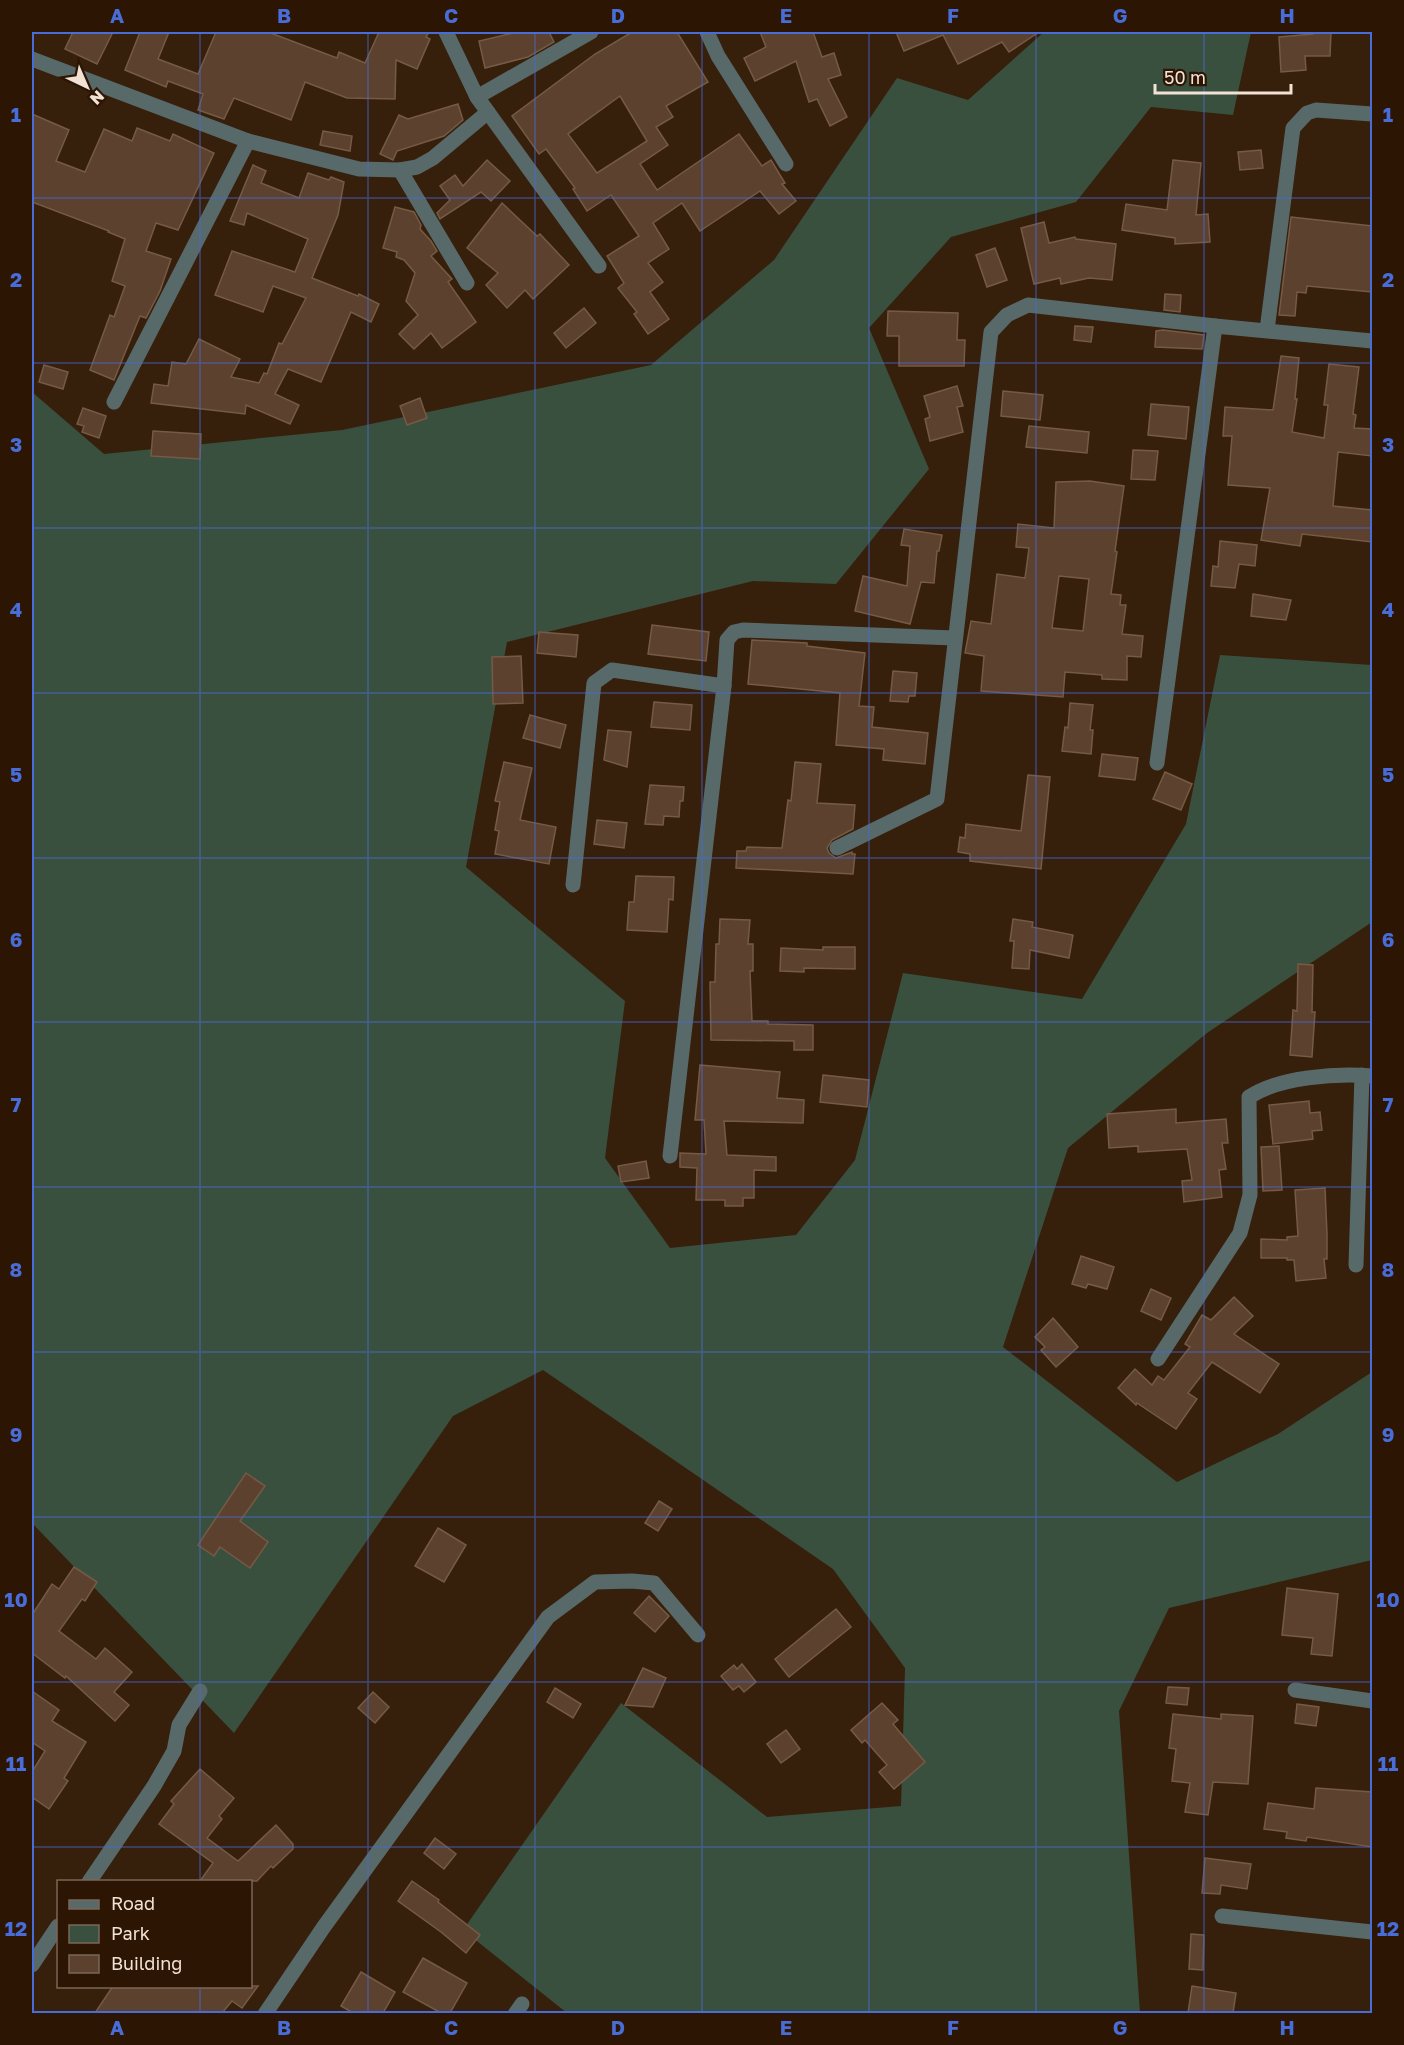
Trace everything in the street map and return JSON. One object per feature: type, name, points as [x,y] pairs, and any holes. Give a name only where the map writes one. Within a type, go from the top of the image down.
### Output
[{"type":"street","points":[[446,32],[477,97],[599,266]]},
{"type":"street","points":[[477,97],[591,32]]},
{"type":"street","points":[[707,32],[718,56],[786,164]]},
{"type":"street","points":[[32,59],[248,141],[359,169],[400,170],[417,167],[433,158],[488,112]]},
{"type":"street","points":[[1267,330],[1293,128],[1307,113],[1316,110],[1372,114]]},
{"type":"street","points":[[114,402],[248,141]]},
{"type":"street","points":[[400,170],[467,283]]},
{"type":"street","points":[[837,848],[937,799],[990,332],[1007,315],[1029,305],[1215,326],[1372,340]]},
{"type":"street","points":[[1157,763],[1215,326]]},
{"type":"street","points":[[670,1156],[724,686],[727,640],[734,632],[743,630],[954,638]]},
{"type":"street","points":[[573,885],[594,682],[612,670],[724,686]]},
{"type":"street","points":[[1158,1359],[1240,1233],[1250,1195],[1249,1097],[1259,1090],[1313,1076],[1367,1076],[1356,1265]]},
{"type":"street","points":[[265,2013],[323,1928],[548,1617],[595,1582],[654,1583],[698,1635]]},
{"type":"street","points":[[1296,1690],[1372,1701]]},
{"type":"street","points":[[90,1880],[154,1786],[174,1751],[179,1725],[200,1691]]},
{"type":"street","points":[[1222,1916],[1372,1932]]},
{"type":"street","points":[[32,1965],[57,1928]]},
{"type":"green space","points":[[1044,32],[1251,32],[1233,115],[1151,107],[1076,202],[951,237],[869,328],[929,469],[836,584],[753,581],[507,642],[466,867],[625,1001],[605,1158],[670,1248],[796,1235],[855,1160],[903,973],[1082,999],[1186,824],[1220,655],[1372,665],[1372,922],[1207,1033],[1068,1148],[1003,1347],[1177,1482],[1278,1434],[1372,1372],[1372,1560],[1169,1608],[1119,1711],[1140,2013],[567,2013],[463,1930],[621,1703],[767,1817],[901,1806],[905,1668],[833,1569],[543,1370],[453,1416],[234,1733],[32,1523],[32,392],[104,454],[342,430],[651,365],[774,260],[897,78],[968,100]]},
{"type":"building","points":[[73,32],[113,32],[97,64],[65,49]]},
{"type":"building","points":[[140,32],[169,32],[158,59],[198,74],[216,32],[268,32],[337,58],[339,52],[365,63],[379,32],[429,32],[426,37],[430,39],[417,69],[396,60],[395,99],[347,98],[305,82],[291,120],[234,98],[224,119],[198,110],[203,94],[168,81],[166,87],[125,70]]},
{"type":"building","points":[[517,32],[549,32],[554,42],[528,57],[485,68],[479,41]]},
{"type":"building","points":[[632,32],[677,32],[708,82],[666,106],[673,117],[656,127],[668,145],[640,164],[657,190],[739,134],[762,166],[771,160],[785,183],[782,184],[796,201],[779,214],[760,191],[700,231],[682,203],[653,223],[669,249],[648,263],[663,282],[650,292],[669,319],[648,334],[634,314],[637,312],[618,288],[624,283],[607,256],[639,236],[611,195],[587,211],[573,189],[575,188],[546,149],[539,154],[512,116],[595,54]],"holes":[[[620,96],[647,141],[597,173],[568,134]]]},
{"type":"building","points":[[760,32],[813,32],[822,57],[834,53],[841,75],[828,79],[847,117],[830,126],[817,99],[809,102],[796,61],[755,81],[744,58],[766,47]]},
{"type":"building","points":[[896,32],[1039,32],[1009,52],[1002,42],[958,64],[943,35],[904,51]]},
{"type":"building","points":[[1313,32],[1331,32],[1330,56],[1305,56],[1306,70],[1281,72],[1279,37],[1313,34]]},
{"type":"building","points":[[458,104],[463,120],[444,136],[397,151],[393,160],[380,154],[399,115],[408,119]]},
{"type":"building","points":[[32,114],[69,130],[56,161],[85,172],[104,129],[132,141],[137,128],[170,141],[173,134],[214,153],[178,230],[156,223],[146,251],[171,259],[160,291],[146,318],[140,316],[114,380],[90,370],[110,315],[114,317],[125,286],[112,281],[125,239],[32,202]]},
{"type":"building","points":[[323,131],[352,136],[350,151],[320,145]]},
{"type":"building","points":[[1261,150],[1263,168],[1240,170],[1238,152]]},
{"type":"building","points":[[487,160],[510,181],[491,201],[481,192],[440,219],[437,213],[450,200],[440,186],[455,175],[463,186]]},
{"type":"building","points":[[1173,160],[1201,163],[1196,215],[1208,214],[1210,242],[1175,244],[1175,238],[1122,230],[1126,204],[1167,210]]},
{"type":"building","points":[[253,165],[266,171],[261,183],[299,198],[308,173],[344,182],[338,215],[312,278],[358,296],[359,294],[379,304],[371,322],[351,312],[321,382],[288,369],[275,394],[299,405],[290,424],[246,405],[245,414],[151,403],[154,384],[168,386],[172,362],[186,364],[199,339],[240,359],[231,377],[259,383],[264,373],[267,374],[279,343],[282,344],[306,298],[273,286],[263,312],[215,295],[232,251],[295,272],[308,239],[247,213],[244,225],[230,221]]},
{"type":"building","points":[[502,203],[537,236],[540,234],[569,265],[533,299],[525,290],[507,308],[486,285],[498,273],[467,248]]},
{"type":"building","points":[[395,207],[414,212],[421,225],[420,229],[437,251],[431,256],[452,279],[448,282],[476,322],[442,348],[431,333],[414,349],[399,334],[418,315],[406,301],[415,273],[404,260],[396,257],[397,252],[383,248]]},
{"type":"building","points":[[1291,217],[1372,226],[1372,292],[1307,286],[1306,293],[1297,292],[1295,316],[1279,315]]},
{"type":"building","points":[[1044,222],[1049,243],[1075,237],[1076,239],[1116,244],[1112,280],[1089,278],[1061,284],[1060,278],[1034,284],[1021,228]]},
{"type":"building","points":[[995,248],[1007,280],[987,287],[976,255]]},
{"type":"building","points":[[1165,294],[1181,295],[1180,312],[1164,310]]},
{"type":"building","points":[[584,308],[596,323],[566,348],[554,333]]},
{"type":"building","points":[[888,311],[958,313],[957,340],[965,340],[964,366],[899,366],[899,336],[887,336]]},
{"type":"building","points":[[1075,326],[1093,327],[1091,342],[1074,340]]},
{"type":"building","points":[[1156,331],[1204,335],[1202,349],[1155,347]]},
{"type":"building","points":[[1281,356],[1299,358],[1295,399],[1297,399],[1292,432],[1324,438],[1328,405],[1324,405],[1329,364],[1359,367],[1353,414],[1356,415],[1354,428],[1372,429],[1372,456],[1338,452],[1333,506],[1372,510],[1372,542],[1302,534],[1300,546],[1261,540],[1270,488],[1228,485],[1232,436],[1223,436],[1225,407],[1273,410]]},
{"type":"building","points":[[44,365],[68,372],[63,389],[39,382]]},
{"type":"building","points":[[957,386],[963,406],[957,407],[963,432],[930,441],[925,419],[930,417],[924,396]]},
{"type":"building","points":[[1003,391],[1043,395],[1040,420],[1001,416]]},
{"type":"building","points":[[420,398],[427,418],[407,425],[400,406]]},
{"type":"building","points":[[1151,404],[1189,407],[1186,439],[1148,435]]},
{"type":"building","points":[[83,408],[106,416],[99,438],[82,432],[84,426],[77,424]]},
{"type":"building","points":[[1029,426],[1089,432],[1087,453],[1026,447]]},
{"type":"building","points":[[153,431],[201,434],[200,459],[151,456]]},
{"type":"building","points":[[1133,450],[1158,451],[1155,480],[1131,479]]},
{"type":"building","points":[[1090,481],[1124,486],[1111,594],[1121,595],[1120,605],[1126,605],[1122,634],[1143,636],[1141,657],[1127,656],[1127,680],[1102,679],[1102,675],[1065,672],[1063,697],[981,691],[984,656],[965,653],[971,621],[991,624],[997,574],[1025,578],[1029,548],[1016,547],[1018,524],[1054,528],[1056,482]],"holes":[[[1059,576],[1089,579],[1083,631],[1052,628]]]},
{"type":"building","points":[[904,529],[942,535],[939,551],[937,551],[934,583],[921,582],[910,624],[855,611],[863,576],[907,586],[910,546],[901,545]]},
{"type":"building","points":[[1220,541],[1257,545],[1255,566],[1239,564],[1235,588],[1211,586],[1213,566],[1218,567]]},
{"type":"building","points":[[1253,594],[1291,600],[1286,620],[1251,616]]},
{"type":"building","points":[[652,625],[709,632],[706,661],[648,654]]},
{"type":"building","points":[[539,632],[578,635],[576,657],[537,653]]},
{"type":"building","points":[[752,640],[807,643],[807,646],[865,653],[859,706],[874,707],[872,727],[928,733],[925,764],[883,760],[884,749],[836,745],[840,693],[748,684]]},
{"type":"building","points":[[521,656],[523,703],[493,704],[492,657]]},
{"type":"building","points":[[893,671],[917,673],[915,696],[909,696],[908,702],[890,701]]},
{"type":"building","points":[[654,702],[692,705],[690,730],[651,727]]},
{"type":"building","points":[[1070,703],[1093,705],[1090,730],[1093,730],[1091,754],[1062,751],[1065,727],[1068,728]]},
{"type":"building","points":[[530,715],[566,725],[560,748],[523,738]]},
{"type":"building","points":[[608,730],[631,732],[627,767],[604,760]]},
{"type":"building","points":[[1102,754],[1138,758],[1135,780],[1099,776]]},
{"type":"building","points":[[504,762],[532,768],[520,820],[556,827],[549,864],[495,854],[499,831],[495,830],[500,802],[495,801]]},
{"type":"building","points":[[795,762],[821,764],[817,803],[855,805],[853,829],[832,840],[827,848],[829,853],[836,858],[852,852],[855,854],[853,874],[736,868],[737,851],[746,851],[747,847],[782,848],[788,800],[791,801]]},
{"type":"building","points":[[1165,772],[1192,784],[1181,810],[1153,799]]},
{"type":"building","points":[[1028,775],[1050,777],[1041,869],[970,861],[970,854],[958,852],[960,837],[965,838],[966,824],[1021,831]]},
{"type":"building","points":[[650,785],[684,787],[679,817],[664,816],[663,825],[645,824]]},
{"type":"building","points":[[597,820],[627,823],[624,848],[594,844]]},
{"type":"building","points":[[636,876],[674,877],[673,900],[669,899],[667,932],[627,930],[629,902],[634,902]]},
{"type":"building","points":[[720,919],[750,920],[748,944],[753,944],[753,971],[750,971],[752,1021],[768,1021],[768,1024],[813,1025],[813,1050],[794,1050],[794,1041],[711,1040],[710,982],[715,982],[716,944],[719,944]]},
{"type":"building","points":[[1013,919],[1033,922],[1032,927],[1073,935],[1069,958],[1030,950],[1029,969],[1012,968],[1014,941],[1010,941]]},
{"type":"building","points":[[823,947],[855,947],[855,969],[804,968],[804,972],[780,971],[781,948],[823,950]]},
{"type":"building","points":[[1298,964],[1313,965],[1312,1012],[1315,1012],[1312,1057],[1290,1055],[1293,1010],[1297,1011]]},
{"type":"building","points":[[700,1065],[780,1072],[777,1098],[804,1100],[803,1123],[724,1121],[727,1155],[776,1157],[776,1171],[754,1170],[754,1198],[743,1198],[743,1206],[725,1206],[725,1200],[696,1200],[697,1168],[680,1167],[680,1153],[706,1154],[704,1120],[695,1120]]},
{"type":"building","points":[[823,1075],[869,1080],[867,1107],[820,1102]]},
{"type":"building","points":[[1309,1101],[1310,1113],[1320,1112],[1322,1130],[1312,1131],[1313,1139],[1273,1144],[1269,1105]]},
{"type":"building","points":[[1176,1109],[1176,1123],[1226,1119],[1228,1143],[1222,1143],[1226,1169],[1219,1170],[1222,1197],[1184,1202],[1182,1181],[1192,1180],[1187,1149],[1138,1152],[1138,1146],[1109,1148],[1107,1114]]},
{"type":"building","points":[[1279,1146],[1282,1190],[1263,1191],[1261,1147]]},
{"type":"building","points":[[646,1161],[649,1178],[621,1182],[618,1166]]},
{"type":"building","points":[[1325,1188],[1326,1278],[1296,1281],[1294,1260],[1261,1258],[1261,1239],[1287,1240],[1287,1237],[1298,1236],[1295,1190]]},
{"type":"building","points":[[1081,1256],[1114,1267],[1107,1289],[1088,1284],[1086,1288],[1072,1284]]},
{"type":"building","points":[[1151,1289],[1171,1298],[1161,1320],[1141,1311]]},
{"type":"building","points":[[1234,1297],[1253,1316],[1234,1334],[1279,1364],[1260,1393],[1212,1362],[1188,1393],[1197,1399],[1176,1429],[1137,1403],[1136,1405],[1118,1388],[1135,1369],[1152,1385],[1158,1376],[1164,1380],[1190,1347],[1185,1344],[1202,1315],[1211,1320]]},
{"type":"building","points":[[1053,1318],[1078,1347],[1056,1367],[1041,1350],[1045,1347],[1035,1337]]},
{"type":"building","points":[[246,1473],[265,1486],[240,1521],[268,1542],[250,1568],[220,1547],[214,1556],[198,1545]]},
{"type":"building","points":[[659,1501],[672,1509],[658,1531],[645,1523]]},
{"type":"building","points":[[438,1528],[466,1545],[444,1582],[415,1566]]},
{"type":"building","points":[[74,1567],[97,1582],[85,1601],[82,1599],[59,1631],[96,1659],[105,1648],[132,1672],[114,1692],[129,1705],[115,1721],[66,1676],[65,1678],[32,1653],[32,1615],[52,1584],[59,1589]]},
{"type":"building","points":[[1287,1588],[1338,1594],[1332,1656],[1311,1654],[1313,1638],[1282,1635]]},
{"type":"building","points":[[649,1596],[669,1616],[655,1632],[634,1613]]},
{"type":"building","points":[[836,1609],[851,1627],[789,1677],[775,1659]]},
{"type":"building","points":[[742,1664],[756,1682],[744,1692],[739,1686],[733,1690],[721,1676],[734,1665],[737,1669]]},
{"type":"building","points":[[643,1668],[666,1678],[653,1707],[625,1705]]},
{"type":"building","points":[[1168,1687],[1189,1688],[1187,1705],[1166,1703]]},
{"type":"building","points":[[555,1688],[581,1704],[573,1718],[547,1702]]},
{"type":"building","points":[[32,1691],[59,1710],[52,1721],[86,1742],[64,1778],[68,1781],[49,1809],[32,1797],[32,1772],[45,1751],[32,1742]]},
{"type":"building","points":[[373,1692],[389,1707],[375,1723],[358,1708]]},
{"type":"building","points":[[882,1703],[898,1720],[893,1724],[925,1762],[894,1789],[879,1772],[887,1765],[865,1740],[862,1743],[851,1730]]},
{"type":"building","points":[[1297,1704],[1319,1707],[1316,1726],[1295,1723]]},
{"type":"building","points":[[1173,1714],[1221,1719],[1221,1714],[1253,1716],[1248,1784],[1213,1782],[1208,1815],[1185,1812],[1190,1783],[1172,1781],[1176,1749],[1169,1748]]},
{"type":"building","points":[[786,1730],[800,1749],[781,1763],[767,1744]]},
{"type":"building","points":[[200,1769],[234,1798],[219,1816],[222,1819],[207,1838],[238,1861],[276,1825],[293,1844],[293,1849],[273,1868],[271,1866],[257,1881],[201,1880],[213,1863],[159,1824],[174,1804],[171,1801]]},
{"type":"building","points":[[1316,1788],[1372,1792],[1372,1847],[1307,1837],[1306,1841],[1286,1838],[1287,1832],[1264,1829],[1268,1803],[1314,1809]]},
{"type":"building","points":[[435,1838],[456,1854],[444,1869],[424,1853]]},
{"type":"building","points":[[1205,1858],[1251,1864],[1247,1889],[1221,1885],[1220,1894],[1202,1893]]},
{"type":"building","points":[[412,1881],[439,1900],[438,1902],[480,1935],[466,1953],[398,1901]]},
{"type":"building","points":[[1191,1934],[1204,1935],[1203,1970],[1189,1969]]},
{"type":"building","points":[[423,1958],[467,1983],[450,2013],[441,2013],[403,1992]]},
{"type":"building","points":[[361,1972],[395,1992],[383,2013],[353,2013],[341,2006]]},
{"type":"building","points":[[252,1986],[258,1986],[242,2008],[232,2001],[222,2013],[95,2013],[112,1988],[252,1988]]},
{"type":"building","points":[[1192,1986],[1236,1993],[1233,2013],[1188,2013]]}]
